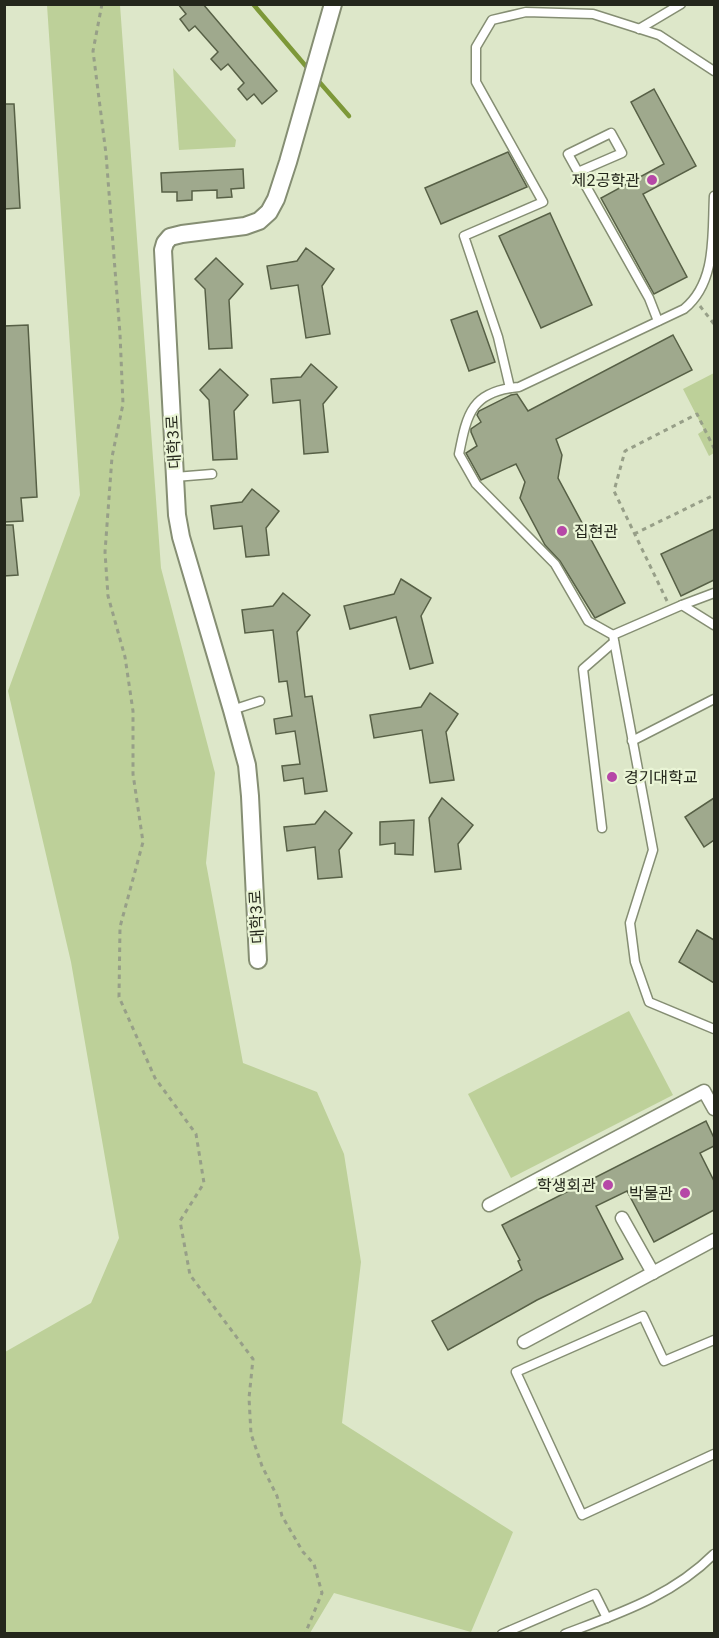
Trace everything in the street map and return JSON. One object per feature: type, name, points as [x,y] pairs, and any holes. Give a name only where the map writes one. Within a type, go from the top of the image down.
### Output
[{"type":"street","name":"대학3로","points":[[258,960],[247,765],[181,537],[177,515],[163,250],[170,237],[245,226],[259,221],[269,212],[276,199],[297,133],[333,4]]},
{"type":"street","points":[[489,1205],[704,1091],[714,1108]]},
{"type":"street","points":[[622,1218],[653,1273]]},
{"type":"street","points":[[524,1342],[714,1240]]},
{"type":"lane","points":[[639,28],[681,4]]},
{"type":"lane","points":[[510,388],[498,337],[464,236],[543,202],[476,82],[476,47],[492,20],[526,12],[593,14],[659,35],[714,70]]},
{"type":"lane","points":[[578,172],[622,153],[610,133],[568,154],[578,172],[650,298],[658,321]]},
{"type":"lane","points":[[714,196],[709,270],[695,300],[684,309],[519,387],[502,388],[476,403],[465,425],[459,454],[476,484],[555,564],[588,621],[613,638],[653,850],[630,923],[635,962],[649,1002],[714,1029]]},
{"type":"lane","points":[[175,477],[212,474]]},
{"type":"lane","points":[[602,828],[583,669],[613,638],[714,592]]},
{"type":"lane","points":[[682,605],[714,625]]},
{"type":"lane","points":[[632,741],[714,699]]},
{"type":"lane","points":[[232,710],[260,701]]},
{"type":"lane","points":[[714,1340],[664,1361],[643,1316],[516,1372],[582,1515],[714,1454]]},
{"type":"lane","points":[[565,1634],[646,1603],[690,1576],[714,1554]]},
{"type":"lane","points":[[504,1633],[595,1594],[607,1618]]},
{"type":"path","points":[[102,4],[93,51],[106,154],[120,334],[123,405],[112,457],[105,552],[108,596],[125,657],[133,711],[133,774],[143,842],[120,927],[119,997],[155,1078],[196,1134],[204,1183],[180,1221],[190,1275],[253,1359],[249,1398],[251,1434],[262,1467],[277,1496],[282,1516],[303,1552],[314,1564],[322,1593],[305,1634]]},
{"type":"path","points":[[695,300],[714,324]]},
{"type":"path","points":[[671,610],[614,491],[625,451],[697,414],[714,448]]},
{"type":"path","points":[[634,534],[714,495]]},
{"type":"green space","points":[[47,5],[120,5],[161,568],[215,773],[206,863],[243,1063],[317,1092],[344,1154],[361,1262],[342,1423],[513,1532],[471,1632],[334,1593],[310,1633],[5,1633],[5,1352],[91,1303],[119,1238],[71,962],[8,691],[80,495]]},
{"type":"green space","points":[[173,68],[236,140],[235,147],[179,150]]},
{"type":"green space","points":[[714,373],[714,453],[709,456],[698,434],[704,430],[683,389]]},
{"type":"green space","points":[[629,1011],[673,1095],[511,1178],[468,1094]]},
{"type":"building","points":[[178,4],[203,4],[277,91],[262,104],[254,94],[247,100],[238,89],[244,83],[228,64],[221,70],[211,59],[218,52],[195,26],[189,31],[180,19],[186,14]]},
{"type":"building","name":"제2공학관","points":[[654,89],[696,166],[643,194],[687,277],[654,294],[601,198],[664,164],[631,102]]},
{"type":"building","points":[[4,104],[14,104],[20,208],[4,209]]},
{"type":"building","points":[[508,152],[527,187],[441,224],[425,188]]},
{"type":"building","points":[[243,169],[244,188],[231,189],[232,197],[217,198],[217,190],[192,191],[192,200],[177,201],[177,192],[162,192],[161,173]]},
{"type":"building","points":[[550,213],[592,305],[541,328],[499,236]]},
{"type":"building","points":[[306,248],[334,269],[322,286],[330,334],[306,338],[298,285],[271,289],[267,266],[297,261]]},
{"type":"building","points":[[216,258],[243,284],[229,300],[232,348],[209,349],[205,289],[195,279]]},
{"type":"building","points":[[477,311],[495,362],[469,371],[451,320]]},
{"type":"building","points":[[28,325],[37,497],[21,498],[23,521],[4,522],[4,326]]},
{"type":"building","points":[[673,335],[692,370],[556,439],[562,455],[558,478],[625,603],[595,618],[560,561],[545,545],[520,498],[525,482],[516,464],[481,480],[466,453],[477,446],[471,429],[481,422],[477,415],[479,411],[511,395],[517,394],[528,411]]},
{"type":"building","points":[[311,364],[337,387],[323,404],[328,452],[304,454],[300,400],[273,403],[271,379],[301,377]]},
{"type":"building","points":[[220,369],[248,395],[234,411],[237,459],[213,460],[209,400],[200,390]]},
{"type":"building","points":[[252,489],[279,511],[266,528],[269,555],[246,557],[242,526],[214,529],[211,506],[242,502]]},
{"type":"building","points":[[4,525],[13,525],[18,575],[4,576]]},
{"type":"building","points":[[714,529],[714,580],[681,596],[661,554]]},
{"type":"building","points":[[401,579],[431,598],[421,616],[433,663],[410,669],[396,617],[350,629],[344,606],[394,594]]},
{"type":"building","points":[[283,593],[310,615],[297,632],[305,697],[312,696],[327,791],[305,794],[303,778],[284,781],[282,766],[300,764],[295,731],[276,734],[274,719],[292,716],[287,681],[279,682],[273,630],[245,633],[242,610],[273,606]]},
{"type":"building","points":[[430,693],[458,714],[446,732],[454,780],[430,783],[422,730],[374,738],[370,715],[421,707]]},
{"type":"building","points":[[442,798],[473,825],[458,844],[461,869],[435,872],[429,818]]},
{"type":"building","points":[[714,798],[714,840],[704,847],[685,817]]},
{"type":"building","points":[[325,811],[352,833],[339,850],[342,877],[318,879],[315,847],[287,851],[284,827],[315,824]]},
{"type":"building","points":[[414,820],[413,855],[395,854],[395,843],[380,845],[380,822]]},
{"type":"building","points":[[697,930],[714,940],[714,983],[679,962]]},
{"type":"building","points":[[706,1121],[714,1138],[714,1146],[700,1153],[714,1181],[714,1210],[654,1242],[627,1191],[596,1206],[623,1259],[537,1300],[448,1350],[432,1321],[522,1270],[518,1261],[520,1260],[502,1225]]},
{"type":"waterway","points":[[253,4],[310,71]]},
{"type":"waterway","points":[[315,77],[349,116]]},
{"type":"place","name":"제2공학관","points":[[652,180]]},
{"type":"place","name":"집현관","points":[[562,531]]},
{"type":"place","name":"경기대학교","points":[[612,777]]},
{"type":"place","name":"학생회관","points":[[608,1185]]},
{"type":"place","name":"박물관","points":[[685,1193]]}]
